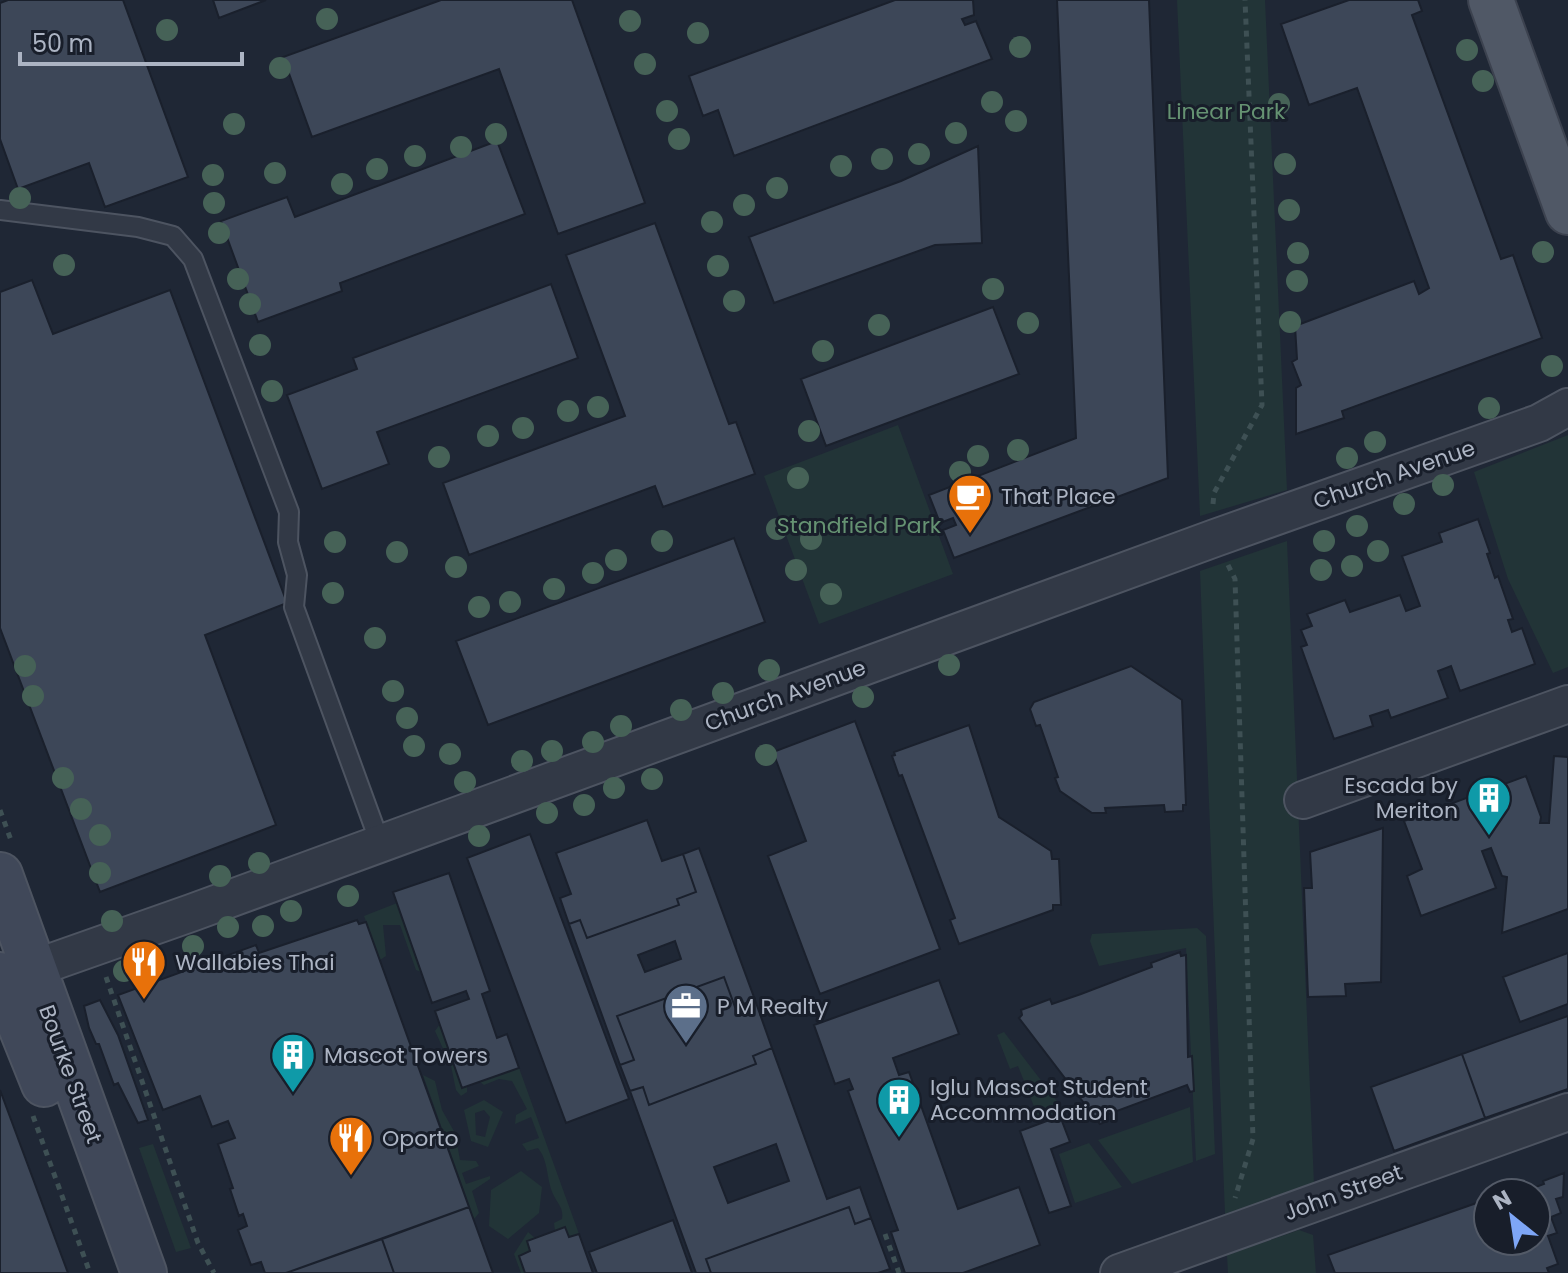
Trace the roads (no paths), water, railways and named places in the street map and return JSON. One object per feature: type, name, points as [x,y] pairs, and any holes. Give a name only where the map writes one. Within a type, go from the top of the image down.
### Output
[{"type":"main road","points":[[1491,0],[1568,212]]},
{"type":"main road","name":"Bourke Street","points":[[8,863],[9,976],[117,1273]]},
{"type":"main road","name":"Bourke Street","points":[[9,976],[144,1273]]},
{"type":"street","name":"Church Avenue","points":[[9,976],[1539,423],[1568,407]]},
{"type":"street","points":[[1303,800],[1568,704]]},
{"type":"street","name":"John Street","points":[[1119,1273],[1568,1112]]},
{"type":"lane","points":[[0,210],[138,227],[173,236],[193,259],[289,512],[288,542],[297,575],[294,607],[380,843]]},
{"type":"place","name":"That Place","points":[[970,535]]},
{"type":"place","name":"Escada by Meriton","points":[[1489,837]]},
{"type":"place","name":"Wallabies Thai","points":[[144,1001]]},
{"type":"place","name":"P M Realty","points":[[686,1045]]},
{"type":"place","name":"Mascot Towers","points":[[293,1094]]},
{"type":"place","name":"Iglu Mascot Student Accommodation","points":[[899,1139]]},
{"type":"place","name":"Oporto","points":[[351,1177]]},
{"type":"park label","name":"Linear Park","points":[[1226,111]]},
{"type":"park label","name":"Standfield Park","points":[[859,525]]}]
